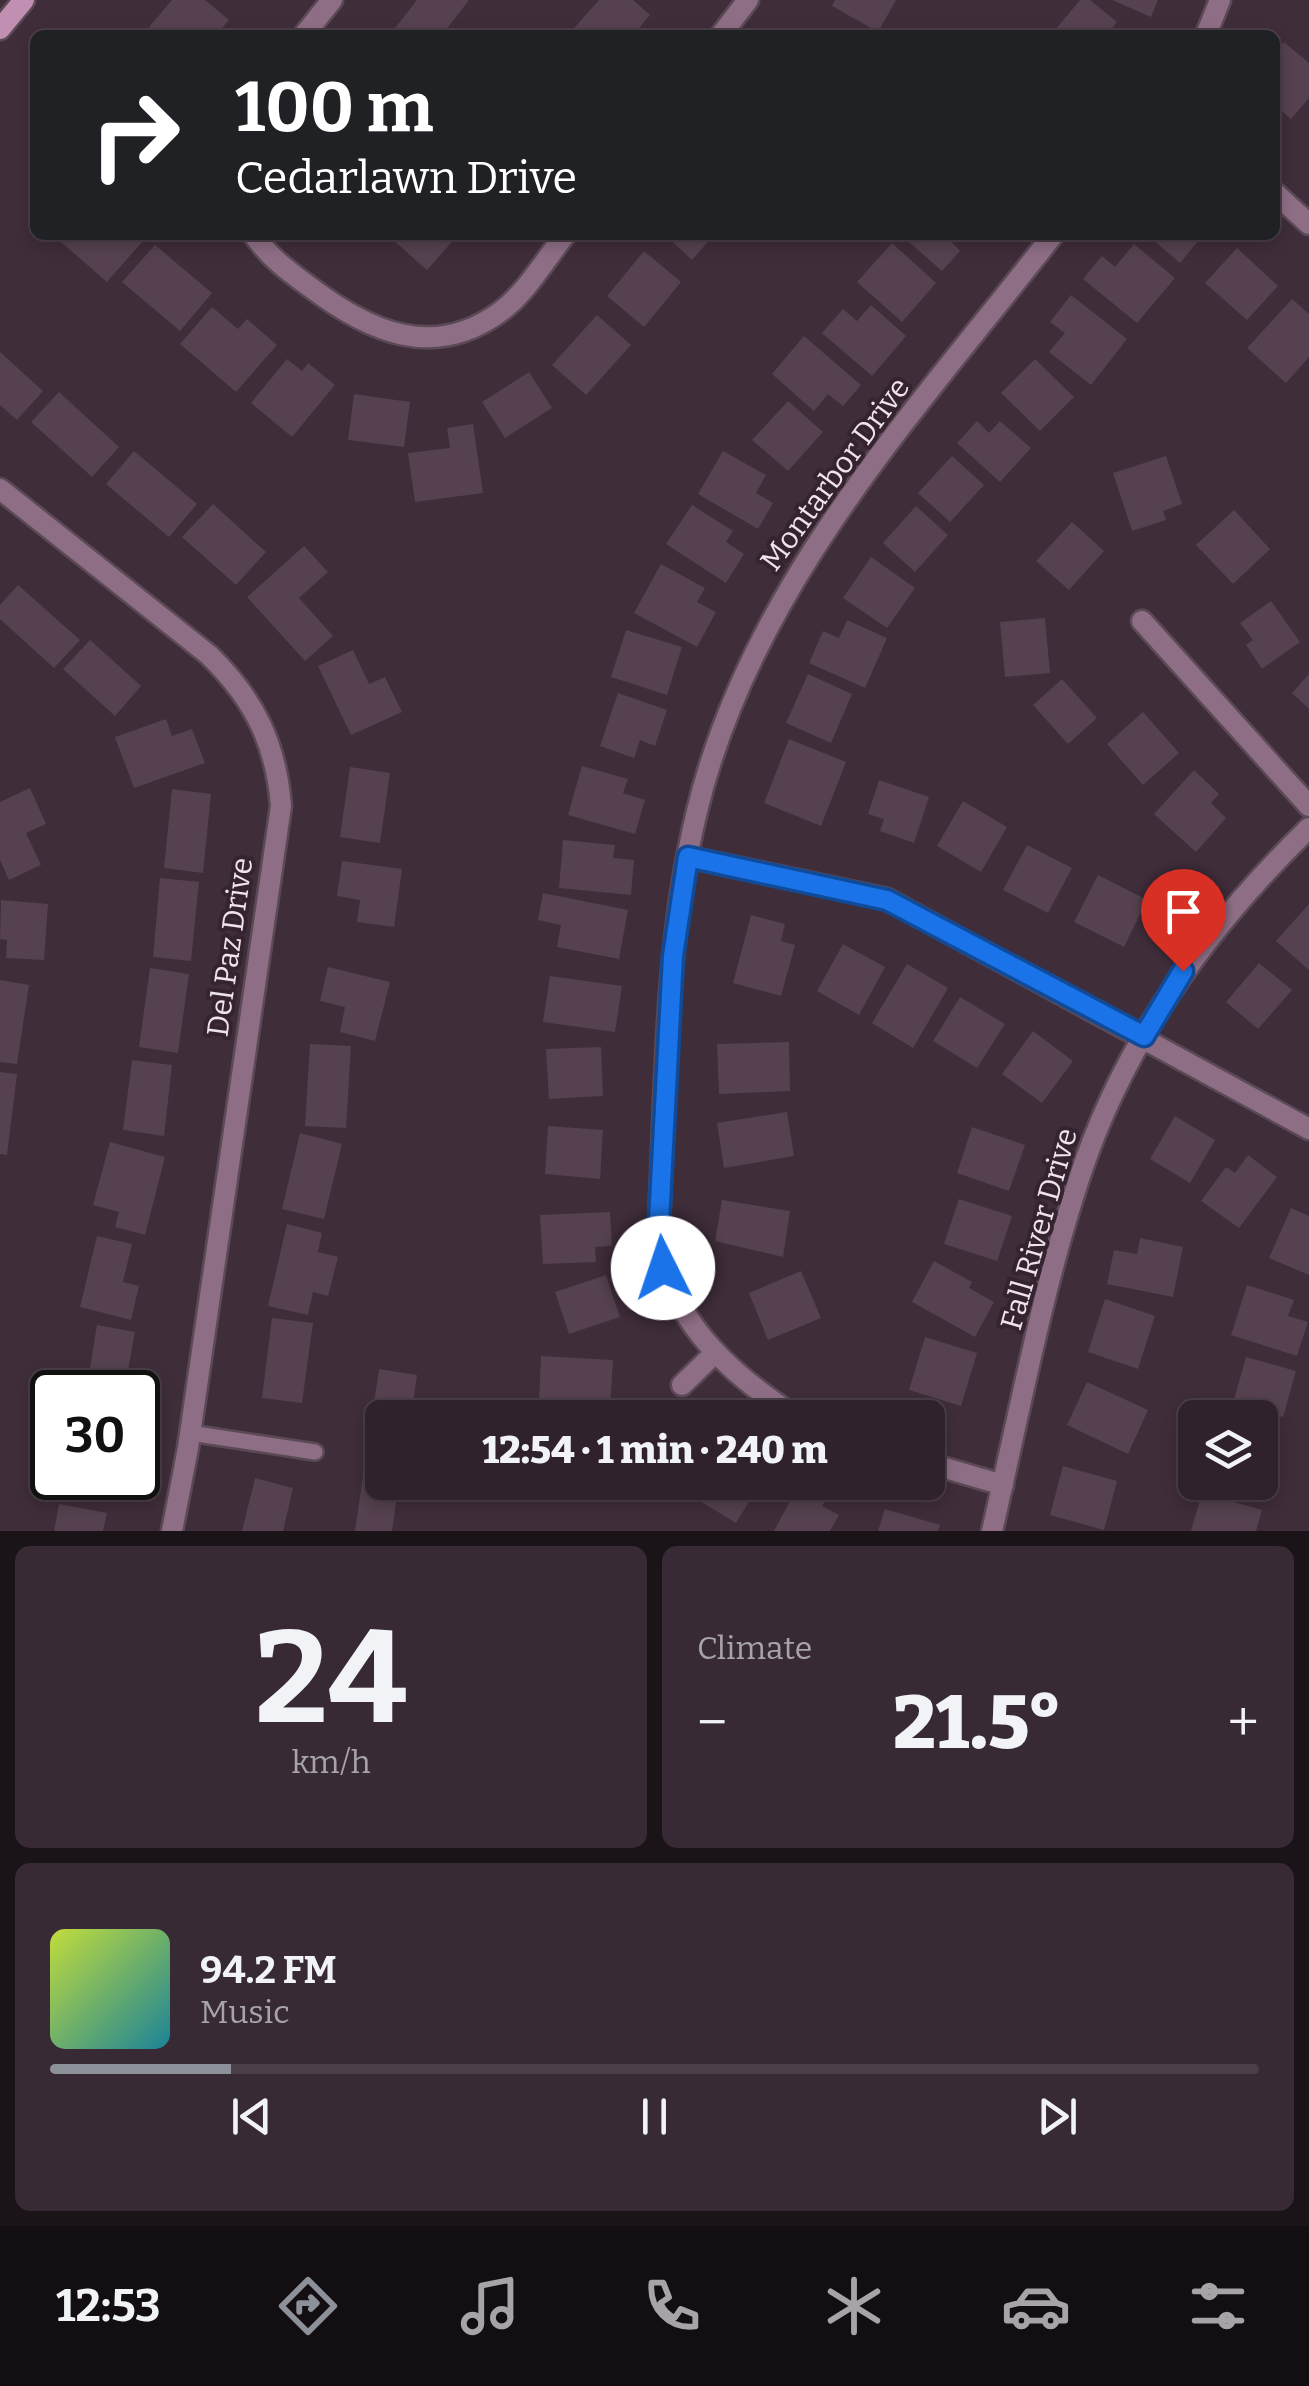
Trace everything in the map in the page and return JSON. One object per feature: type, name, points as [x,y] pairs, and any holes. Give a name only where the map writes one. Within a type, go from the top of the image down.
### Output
[{"type":"street","points":[[0,29],[24,0]]},
{"type":"street","points":[[308,30],[332,0]]},
{"type":"street","points":[[725,30],[748,0]]},
{"type":"street","points":[[1208,30],[1220,0]]},
{"type":"street","points":[[1280,198],[1309,224]]},
{"type":"street","points":[[257,240],[268,256],[350,318],[407,339],[455,334],[501,312],[561,240]]},
{"type":"street","name":"Montarbor Drive","points":[[775,1400],[716,1354],[674,1297],[658,1241],[673,956],[688,857],[711,760],[744,674],[808,555],[1050,240]]},
{"type":"street","name":"Del Paz Drive","points":[[0,490],[222,666],[254,706],[278,774],[280,806],[190,1433],[172,1531]]},
{"type":"street","points":[[1142,620],[1309,806]]},
{"type":"street","name":"Fall River Drive","points":[[992,1531],[1078,1181],[1144,1036],[1183,971],[1221,920],[1309,828]]},
{"type":"street","points":[[688,857],[887,900],[1144,1036],[1309,1129]]},
{"type":"street","points":[[682,1385],[716,1354]]},
{"type":"street","points":[[945,1468],[1002,1485]]},
{"type":"lane","points":[[190,1433],[315,1452]]},
{"type":"building","points":[[172,0],[205,0],[229,20],[220,30],[149,27]]},
{"type":"building","points":[[417,0],[469,0],[446,30],[394,30]]},
{"type":"building","points":[[599,0],[633,0],[650,15],[637,30],[572,30]]},
{"type":"building","points":[[835,0],[896,0],[879,30],[832,6]]},
{"type":"building","points":[[1080,0],[1090,0],[1117,22],[1111,30],[1055,30]]},
{"type":"building","points":[[1112,0],[1158,0],[1151,17]]},
{"type":"building","points":[[1284,42],[1309,63],[1309,98],[1291,119],[1280,109],[1280,46]]},
{"type":"building","points":[[59,240],[144,240],[107,282]]},
{"type":"building","points":[[393,240],[454,240],[427,270]]},
{"type":"building","points":[[670,240],[710,240],[692,260]]},
{"type":"building","points":[[907,240],[950,240],[960,251],[942,271]]},
{"type":"building","points":[[1153,240],[1199,240],[1180,263]]},
{"type":"building","points":[[892,243],[936,283],[902,322],[857,282]]},
{"type":"building","points":[[1134,244],[1175,278],[1137,323],[1083,279],[1102,256],[1115,267]]},
{"type":"building","points":[[155,245],[212,293],[180,331],[122,282]]},
{"type":"building","points":[[1237,248],[1278,286],[1247,320],[1205,283]]},
{"type":"building","points":[[644,251],[681,282],[644,327],[607,296]]},
{"type":"building","points":[[1071,295],[1127,339],[1091,385],[1049,352],[1065,333],[1050,322]]},
{"type":"building","points":[[1292,299],[1309,314],[1309,357],[1286,383],[1247,348]]},
{"type":"building","points":[[871,305],[906,336],[872,376],[822,333],[843,309],[857,321]]},
{"type":"building","points":[[212,307],[238,329],[247,319],[277,345],[236,392],[180,344]]},
{"type":"building","points":[[597,315],[631,345],[586,395],[552,365]]},
{"type":"building","points":[[804,336],[861,385],[843,406],[828,394],[814,411],[772,374]]},
{"type":"building","points":[[0,352],[43,391],[17,420],[0,405]]},
{"type":"building","points":[[287,359],[302,371],[308,363],[335,385],[292,437],[251,403]]},
{"type":"building","points":[[1035,359],[1074,397],[1040,431],[1001,393]]},
{"type":"building","points":[[529,372],[552,408],[505,438],[482,402]]},
{"type":"building","points":[[59,392],[119,447],[92,477],[31,422]]},
{"type":"building","points":[[354,394],[410,402],[404,447],[348,440]]},
{"type":"building","points":[[788,401],[823,432],[788,471],[752,440]]},
{"type":"building","points":[[977,421],[989,433],[1000,421],[1031,448],[1000,482],[957,443]]},
{"type":"building","points":[[473,424],[483,493],[415,502],[408,453],[450,448],[447,428]]},
{"type":"building","points":[[134,451],[197,504],[169,537],[106,484]]},
{"type":"building","points":[[723,451],[766,475],[756,493],[773,503],[758,529],[698,494]]},
{"type":"building","points":[[952,456],[984,485],[950,522],[918,493]]},
{"type":"building","points":[[1166,456],[1182,504],[1163,511],[1166,520],[1132,531],[1113,473]]},
{"type":"building","points":[[213,504],[266,552],[236,585],[182,537]]},
{"type":"building","points":[[692,505],[733,531],[726,542],[744,554],[726,583],[666,544]]},
{"type":"building","points":[[916,506],[948,535],[915,572],[883,543]]},
{"type":"building","points":[[1234,510],[1270,549],[1233,584],[1196,545]]},
{"type":"building","points":[[1072,522],[1104,551],[1069,590],[1036,561]]},
{"type":"building","points":[[304,546],[328,572],[299,598],[333,636],[305,661],[247,597]]},
{"type":"building","points":[[871,557],[915,588],[887,628],[843,598]]},
{"type":"building","points":[[661,564],[705,588],[697,602],[716,612],[697,647],[634,613]]},
{"type":"building","points":[[18,585],[80,640],[54,668],[0,619],[0,605]]},
{"type":"building","points":[[1271,601],[1300,642],[1262,669],[1246,645],[1253,640],[1240,623]]},
{"type":"building","points":[[1045,618],[1050,673],[1005,677],[1000,622]]},
{"type":"building","points":[[847,620],[887,638],[865,688],[809,663],[823,631],[839,638]]},
{"type":"building","points":[[626,630],[682,647],[667,695],[611,677]]},
{"type":"building","points":[[90,640],[141,686],[115,716],[63,669]]},
{"type":"building","points":[[353,650],[369,684],[385,677],[402,712],[351,735],[318,666]]},
{"type":"building","points":[[808,674],[852,694],[831,743],[786,723]]},
{"type":"building","points":[[1309,674],[1309,709],[1292,693]]},
{"type":"building","points":[[1062,679],[1097,718],[1068,744],[1033,705]]},
{"type":"building","points":[[618,693],[667,710],[655,746],[640,740],[634,758],[600,746]]},
{"type":"building","points":[[1143,712],[1179,753],[1143,785],[1107,744]]},
{"type":"building","points":[[166,719],[172,736],[192,729],[205,763],[134,788],[115,737]]},
{"type":"building","points":[[789,739],[846,762],[821,826],[764,803]]},
{"type":"building","points":[[582,766],[628,779],[623,793],[645,800],[635,834],[568,815]]},
{"type":"building","points":[[350,767],[390,773],[380,843],[340,837]]},
{"type":"building","points":[[1194,770],[1219,794],[1211,803],[1226,818],[1196,852],[1154,814]]},
{"type":"building","points":[[879,780],[929,797],[914,843],[880,831],[884,819],[868,814]]},
{"type":"building","points":[[30,788],[46,824],[26,833],[41,865],[9,880],[0,860],[0,802]]},
{"type":"building","points":[[172,789],[211,794],[203,873],[164,868]]},
{"type":"building","points":[[963,801],[1007,827],[981,872],[937,846]]},
{"type":"building","points":[[563,840],[615,845],[613,858],[634,860],[631,895],[559,888]]},
{"type":"building","points":[[1027,845],[1072,868],[1048,913],[1003,890]]},
{"type":"building","points":[[342,861],[402,869],[394,927],[357,922],[360,900],[337,896]]},
{"type":"building","points":[[1098,875],[1147,900],[1124,947],[1074,922]]},
{"type":"building","points":[[160,878],[199,882],[191,961],[153,957]]},
{"type":"building","points":[[543,893],[628,910],[619,959],[557,947],[561,925],[538,920]]},
{"type":"building","points":[[1,900],[48,904],[44,960],[6,958],[7,940],[0,939]]},
{"type":"building","points":[[1309,904],[1309,970],[1276,941]]},
{"type":"building","points":[[751,915],[785,924],[781,941],[795,945],[781,996],[733,983]]},
{"type":"building","points":[[843,944],[885,967],[859,1015],[817,991]]},
{"type":"building","points":[[1259,963],[1292,990],[1258,1029],[1226,1002]]},
{"type":"building","points":[[907,964],[948,988],[913,1048],[872,1023]]},
{"type":"building","points":[[328,967],[390,982],[375,1041],[340,1032],[345,1007],[320,1001]]},
{"type":"building","points":[[150,968],[189,974],[178,1053],[139,1047]]},
{"type":"building","points":[[550,976],[622,986],[615,1032],[543,1022]]},
{"type":"building","points":[[0,980],[29,985],[17,1064],[0,1062]]},
{"type":"building","points":[[960,997],[1005,1024],[977,1068],[933,1041]]},
{"type":"building","points":[[1033,1031],[1073,1061],[1042,1103],[1002,1074]]},
{"type":"building","points":[[789,1042],[790,1091],[719,1094],[717,1044]]},
{"type":"building","points":[[310,1044],[351,1046],[346,1128],[305,1126]]},
{"type":"building","points":[[601,1047],[603,1096],[549,1099],[546,1049]]},
{"type":"building","points":[[132,1060],[172,1065],[164,1136],[123,1130]]},
{"type":"building","points":[[0,1072],[17,1074],[7,1155],[0,1154]]},
{"type":"building","points":[[787,1112],[794,1156],[724,1168],[717,1123]]},
{"type":"building","points":[[1175,1116],[1215,1140],[1190,1183],[1150,1159]]},
{"type":"building","points":[[548,1126],[603,1130],[600,1179],[545,1174]]},
{"type":"building","points":[[972,1127],[1025,1145],[1009,1191],[957,1173]]},
{"type":"building","points":[[300,1133],[342,1144],[324,1219],[282,1209]]},
{"type":"building","points":[[110,1142],[165,1157],[145,1235],[115,1227],[119,1212],[93,1205]]},
{"type":"building","points":[[1248,1155],[1277,1177],[1239,1228],[1201,1201],[1226,1167],[1235,1173]]},
{"type":"building","points":[[959,1199],[1012,1216],[997,1261],[944,1244]]},
{"type":"building","points":[[722,1200],[790,1211],[783,1257],[715,1241]]},
{"type":"building","points":[[1291,1208],[1309,1216],[1309,1275],[1269,1258]]},
{"type":"building","points":[[610,1212],[612,1246],[595,1247],[596,1262],[543,1264],[540,1215]]},
{"type":"building","points":[[287,1224],[322,1233],[318,1252],[338,1257],[328,1296],[313,1292],[308,1315],[268,1306]]},
{"type":"building","points":[[97,1236],[132,1244],[123,1282],[139,1286],[131,1320],[80,1307]]},
{"type":"building","points":[[1140,1238],[1183,1247],[1173,1297],[1107,1284],[1114,1250],[1137,1254]]},
{"type":"building","points":[[934,1261],[972,1282],[969,1288],[994,1302],[975,1337],[912,1302]]},
{"type":"building","points":[[801,1271],[821,1318],[768,1340],[749,1293]]},
{"type":"building","points":[[606,1275],[620,1317],[569,1334],[555,1292]]},
{"type":"building","points":[[1247,1285],[1294,1300],[1288,1316],[1308,1322],[1297,1356],[1231,1335]]},
{"type":"building","points":[[1105,1299],[1155,1316],[1138,1369],[1088,1352]]},
{"type":"building","points":[[272,1318],[313,1323],[302,1403],[262,1398]]},
{"type":"building","points":[[97,1325],[135,1332],[128,1370],[90,1370]]},
{"type":"building","points":[[925,1337],[977,1353],[961,1406],[909,1390]]},
{"type":"building","points":[[541,1356],[613,1360],[610,1400],[539,1400]]},
{"type":"building","points":[[1246,1357],[1296,1371],[1283,1417],[1278,1416],[1278,1400],[1234,1400]]},
{"type":"building","points":[[379,1369],[417,1375],[414,1400],[374,1400]]},
{"type":"building","points":[[1087,1382],[1148,1410],[1128,1454],[1067,1425]]},
{"type":"building","points":[[365,1463],[365,1500],[396,1500],[392,1531],[355,1531]]},
{"type":"building","points":[[1063,1466],[1117,1481],[1104,1530],[1050,1515]]},
{"type":"building","points":[[255,1478],[293,1488],[283,1531],[242,1531]]},
{"type":"building","points":[[698,1500],[750,1500],[736,1523]]},
{"type":"building","points":[[790,1500],[825,1500],[822,1506],[839,1515],[830,1531],[774,1531]]},
{"type":"building","points":[[1200,1500],[1227,1500],[1262,1510],[1256,1531],[1191,1531]]},
{"type":"building","points":[[59,1504],[107,1513],[103,1531],[54,1531]]},
{"type":"building","points":[[885,1509],[940,1525],[938,1531],[878,1531]]},
{"type":"route","points":[[663,1268],[658,1241],[673,956],[688,857],[887,900],[1144,1036],[1183,971]]}]
